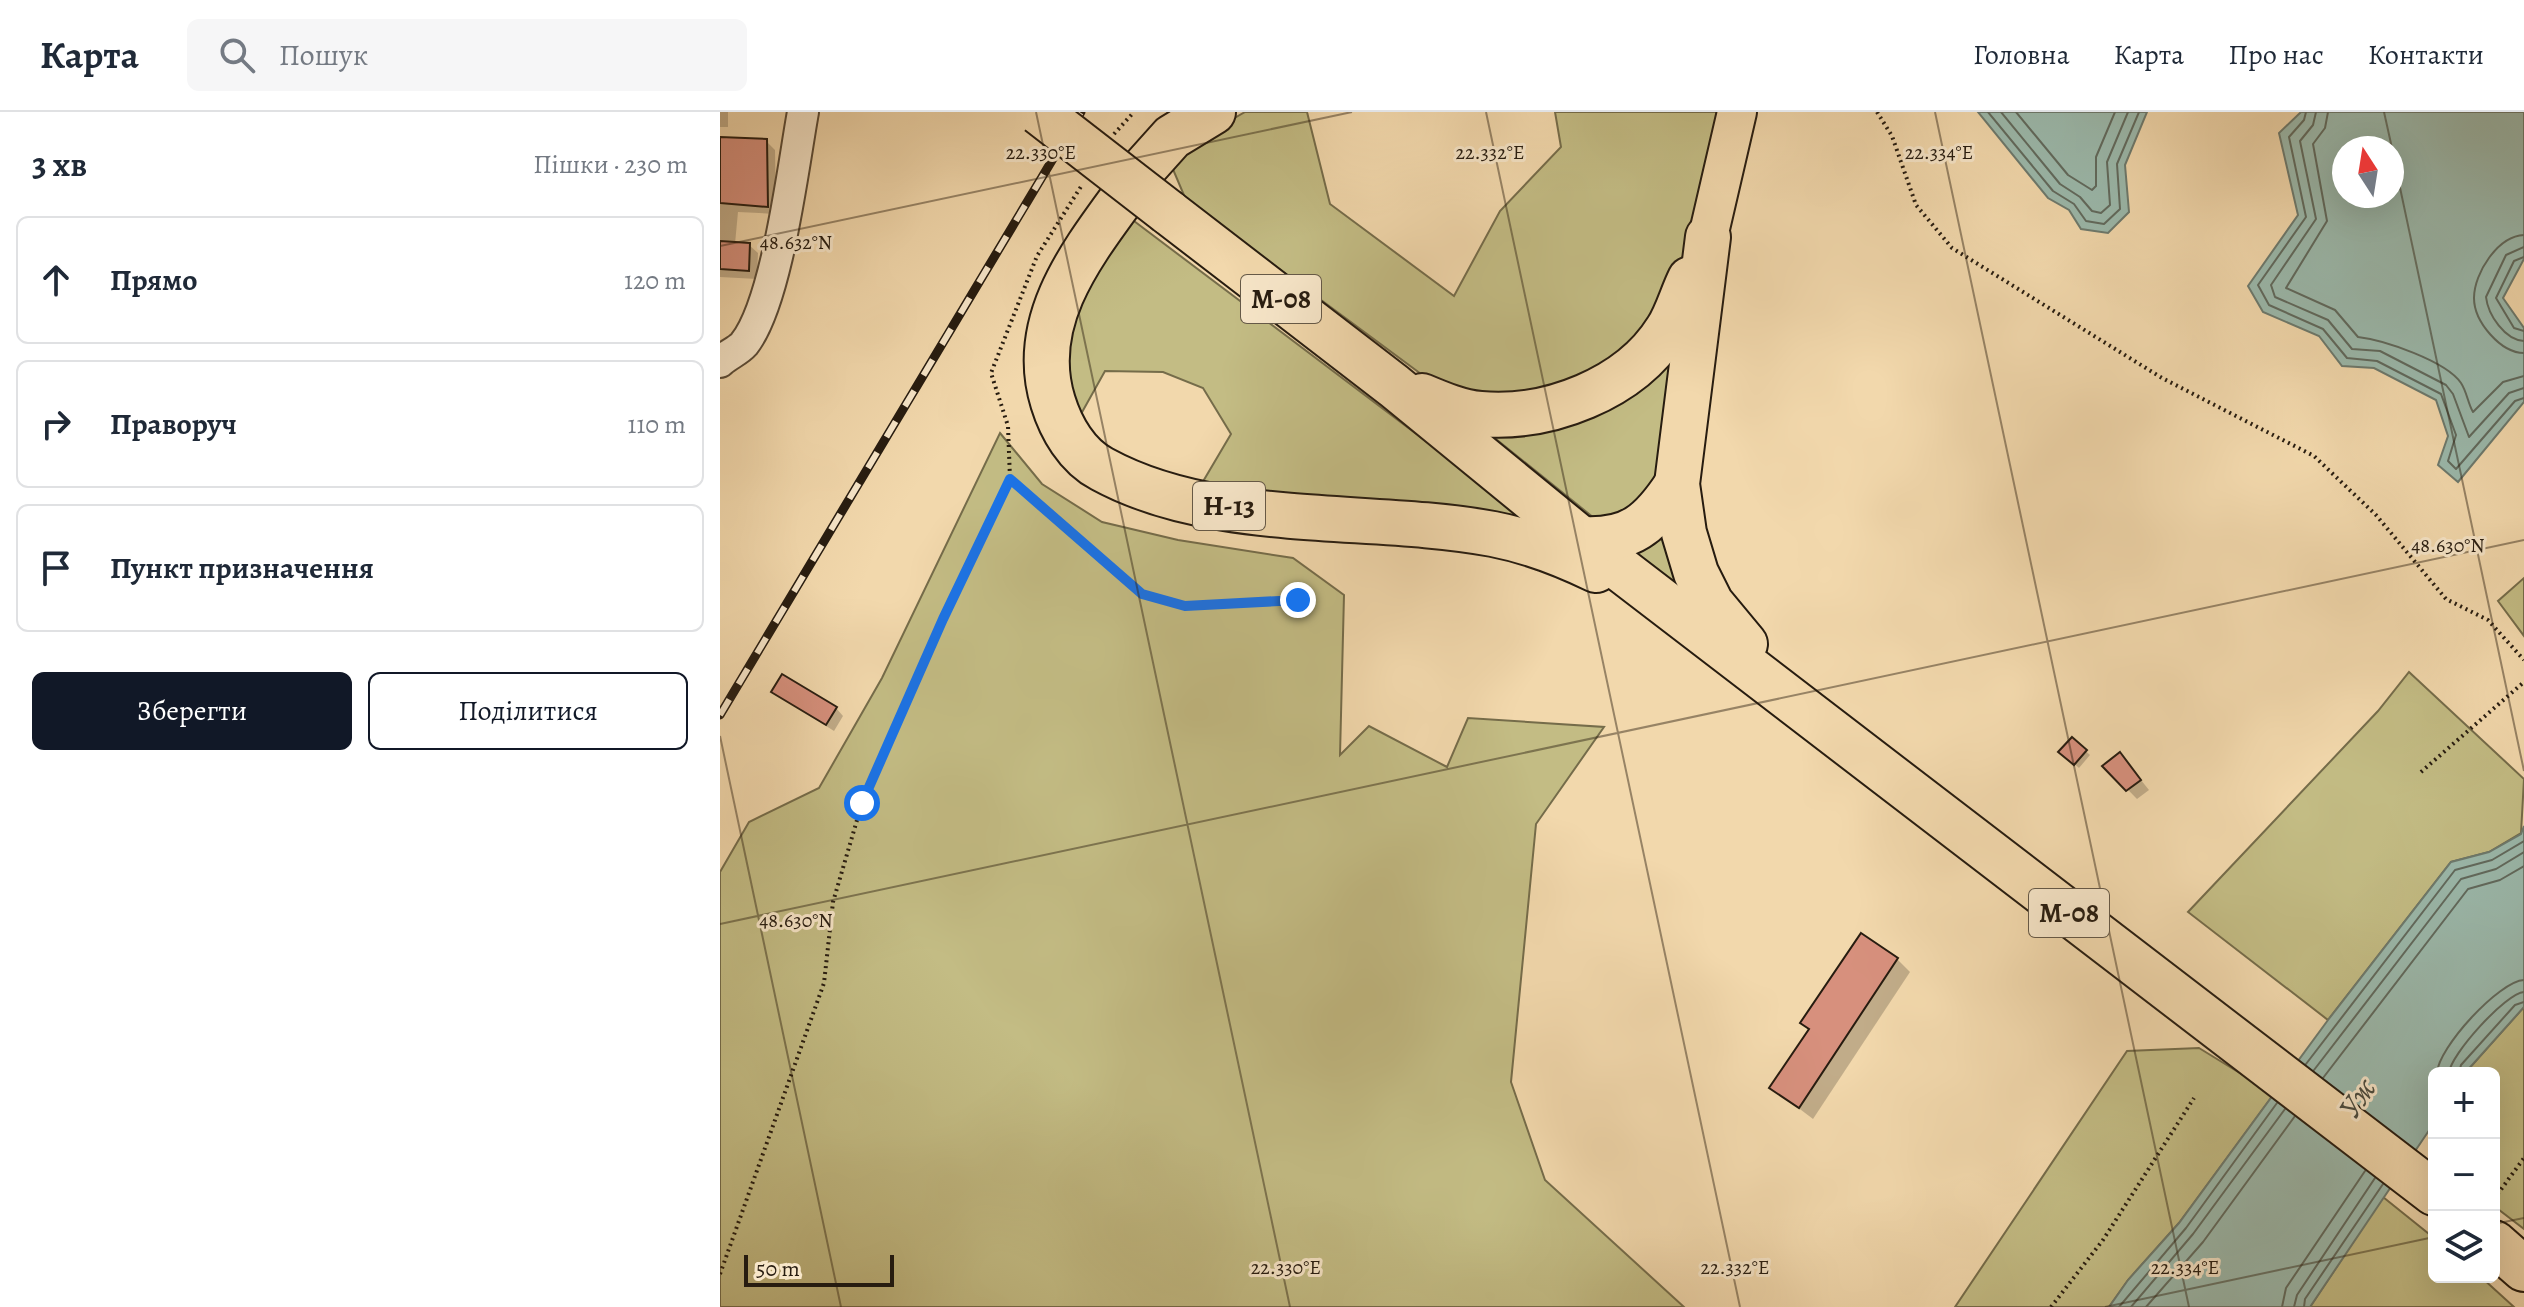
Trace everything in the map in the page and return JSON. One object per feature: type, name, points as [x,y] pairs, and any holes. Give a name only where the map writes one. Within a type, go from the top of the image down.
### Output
[{"type":"highway","name":"М-08","points":[[1039,112],[1394,386],[1581,539],[2428,1188]]},
{"type":"highway","name":"Н-13","points":[[1213,112],[1172,137],[1117,182],[1056,304],[1045,357],[1057,416],[1073,444],[1099,468],[1176,496],[1238,508],[1494,534],[1541,547],[1656,597]]},
{"type":"highway","points":[[1394,386],[1456,410],[1480,414],[1512,414],[1555,406],[1594,393],[1642,360],[1667,330],[1708,237]]},
{"type":"highway","points":[[1708,237],[1677,484],[1688,546],[1711,603],[1790,698]]},
{"type":"highway","points":[[1581,539],[1607,541],[1646,524],[1677,484]]},
{"type":"highway","points":[[2500,1248],[2524,1269]]},
{"type":"main road","points":[[1708,237],[1737,112]]},
{"type":"street","points":[[720,362],[743,346],[762,311],[779,243],[803,112]]},
{"type":"path","points":[[1109,142],[1134,112]]},
{"type":"path","points":[[1877,112],[1892,136],[1916,205],[1952,248],[2162,378],[2314,456],[2376,515],[2446,599],[2488,620],[2524,660]]},
{"type":"path","points":[[720,1274],[824,983],[833,902],[862,803],[943,619],[1010,479],[1008,426],[991,373],[1037,256],[1117,182]]},
{"type":"path","points":[[1010,479],[1142,594],[1185,606],[1298,600]]},
{"type":"path","points":[[2421,772],[2524,682]]},
{"type":"path","points":[[2051,1307],[2103,1240],[2194,1098]]},
{"type":"path","points":[[2500,1191],[2524,1158]]},
{"type":"shaded area","points":[[1245,112],[1307,112],[1330,204],[1454,296],[1500,211],[1561,147],[1555,112],[1720,112],[1693,240],[1647,343],[1548,399],[1440,388],[1186,200],[1172,167],[1207,134]]},
{"type":"shaded area","points":[[1130,218],[1537,525],[1198,490],[1231,434],[1203,388],[1163,372],[1105,371],[1076,423],[1061,334]]},
{"type":"shaded area","points":[[1672,332],[1666,469],[1646,505],[1599,522],[1481,427]]},
{"type":"shaded area","points":[[1000,433],[1042,484],[1102,522],[1178,540],[1293,558],[1344,595],[1340,755],[1369,726],[1447,767],[1468,718],[1604,727],[1536,824],[1511,1082],[1545,1180],[1684,1307],[720,1307],[720,872],[749,822],[819,788],[882,678]]},
{"type":"shaded area","points":[[1663,522],[1702,607],[1624,543]]},
{"type":"shaded area","points":[[2524,578],[2524,636],[2498,601]]},
{"type":"shaded area","points":[[2409,672],[2524,779],[2521,833],[2489,852],[2451,862],[2328,1020],[2188,912],[2378,711]]},
{"type":"shaded area","points":[[2524,1007],[2524,1229],[2500,1211],[2500,1067],[2470,1067]]},
{"type":"shaded area","points":[[2199,1048],[2274,1094],[2179,1223],[2128,1280],[2109,1307],[1955,1307],[2127,1051]]},
{"type":"shaded area","points":[[2383,1197],[2428,1233],[2428,1283],[2488,1283],[2514,1307],[2310,1307]]},
{"type":"water","points":[[1978,112],[2147,112],[2125,165],[2129,212],[2108,233],[2081,229],[2069,210],[2048,198]]},
{"type":"water","points":[[2301,112],[2524,112],[2524,259],[2503,298],[2524,328],[2524,402],[2458,482],[2438,465],[2448,436],[2436,400],[2374,368],[2342,366],[2319,336],[2263,312],[2248,286],[2298,215],[2279,133]]},
{"type":"water","name":"Уж","points":[[2524,826],[2524,1007],[2470,1067],[2428,1067],[2428,1132],[2310,1307],[2109,1307],[2128,1280],[2179,1223],[2328,1020],[2451,862],[2489,852],[2521,834]]},
{"type":"building","points":[[720,137],[767,139],[768,207],[720,203]]},
{"type":"building","points":[[720,241],[750,243],[749,271],[720,269]]},
{"type":"building","points":[[782,674],[837,707],[826,725],[771,692]]},
{"type":"building","points":[[2072,737],[2087,750],[2074,765],[2058,752]]},
{"type":"building","points":[[2120,752],[2141,780],[2126,791],[2102,766]]},
{"type":"building","points":[[1861,933],[1898,958],[1799,1108],[1769,1088],[1809,1029],[1800,1023]]},
{"type":"railway","points":[[720,715],[1081,112]]},
{"type":"route","points":[[862,803],[943,619],[1010,479],[1142,594],[1185,606],[1298,600]]}]
